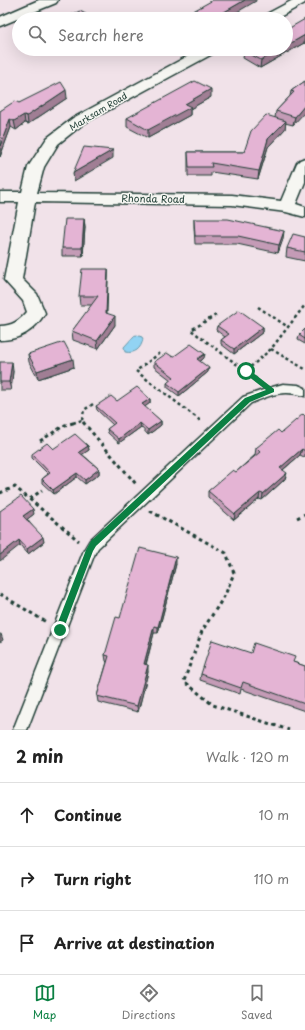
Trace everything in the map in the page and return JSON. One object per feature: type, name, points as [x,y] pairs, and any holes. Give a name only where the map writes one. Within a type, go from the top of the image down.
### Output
[{"type":"main road","points":[[23,12],[51,0]]},
{"type":"main road","points":[[0,22],[12,17]]},
{"type":"street","points":[[280,12],[302,0]]},
{"type":"street","name":"Marksam Road","points":[[0,333],[9,334],[26,326],[36,313],[31,298],[7,283],[36,167],[52,141],[91,113],[198,56]]},
{"type":"street","points":[[287,207],[305,163]]},
{"type":"street","name":"Rhonda Road","points":[[0,197],[232,200],[287,207],[305,212]]},
{"type":"lane","points":[[20,730],[90,550],[94,544],[247,400],[276,389],[299,389],[305,392]]},
{"type":"path","points":[[246,371],[271,350],[305,305]]},
{"type":"path","points":[[258,307],[288,327]]},
{"type":"path","points":[[216,315],[191,330],[271,390]]},
{"type":"path","points":[[271,350],[305,368]]},
{"type":"path","points":[[160,353],[136,371],[214,432]]},
{"type":"path","points":[[82,420],[84,410],[93,404]]},
{"type":"path","points":[[40,441],[65,425],[82,420]]},
{"type":"path","points":[[82,420],[146,495]]},
{"type":"path","points":[[0,493],[15,487],[90,550]]},
{"type":"path","points":[[30,499],[42,490]]},
{"type":"path","points":[[137,504],[226,553],[234,573],[225,595],[202,631],[184,681],[213,705],[289,730]]},
{"type":"path","points":[[297,518],[305,514]]},
{"type":"path","points":[[0,594],[60,630]]},
{"type":"water","points":[[136,335],[142,337],[143,339],[141,346],[135,351],[125,352],[124,347]]},
{"type":"building","points":[[213,0],[245,0],[224,12],[192,12]]},
{"type":"building","points":[[305,19],[305,35],[293,42],[293,26]]},
{"type":"building","points":[[253,56],[268,56],[261,60]]},
{"type":"building","points":[[195,81],[211,89],[185,104],[191,107],[148,130],[127,118]]},
{"type":"building","points":[[305,81],[305,105],[295,117],[276,111],[294,92],[291,91]]},
{"type":"building","points":[[61,82],[66,90],[27,116],[24,115],[14,121],[10,119],[0,146],[0,111],[15,101],[19,103]]},
{"type":"building","points":[[266,115],[286,121],[268,139],[259,171],[211,163],[212,167],[189,167],[188,152],[244,152],[251,131]]},
{"type":"building","points":[[84,147],[113,150],[73,173]]},
{"type":"building","points":[[65,219],[84,219],[82,248],[62,248]]},
{"type":"building","points":[[194,219],[228,219],[284,231],[279,245],[238,236],[195,236]]},
{"type":"building","points":[[293,234],[305,237],[305,252],[287,248]]},
{"type":"building","points":[[82,269],[108,269],[106,313],[115,316],[97,341],[72,331],[98,296],[79,296]]},
{"type":"building","points":[[239,310],[263,327],[234,349],[221,340],[229,334],[217,326]]},
{"type":"building","points":[[305,329],[305,339],[299,335]]},
{"type":"building","points":[[64,342],[73,359],[37,371],[28,354]]},
{"type":"building","points":[[191,344],[205,354],[197,359],[209,368],[179,392],[167,383],[174,377],[154,362],[167,353],[173,357]]},
{"type":"building","points":[[0,362],[12,362],[9,382],[0,382]]},
{"type":"building","points":[[137,387],[150,399],[142,404],[161,421],[148,430],[140,423],[119,439],[107,429],[115,423],[96,406],[111,396],[117,401]]},
{"type":"building","points":[[303,414],[305,416],[305,451],[302,449],[280,468],[287,473],[263,494],[260,493],[235,514],[208,491],[233,470],[236,472],[260,452],[256,448],[278,430],[281,433]]},
{"type":"building","points":[[75,434],[88,446],[79,452],[99,469],[85,480],[77,473],[53,490],[42,479],[50,473],[32,454],[47,443],[53,449]]},
{"type":"building","points":[[21,496],[33,509],[23,516],[43,537],[27,549],[19,540],[0,555],[0,511]]},
{"type":"building","points":[[140,548],[176,557],[158,627],[154,626],[144,664],[148,665],[137,706],[97,696],[109,656],[105,655],[116,617],[120,618]]},
{"type":"building","points":[[212,640],[251,653],[254,643],[295,657],[293,662],[305,666],[305,704],[243,682],[241,688],[201,674]]},
{"type":"route","points":[[60,630],[90,550],[94,544],[247,400],[271,390],[246,371]]}]
